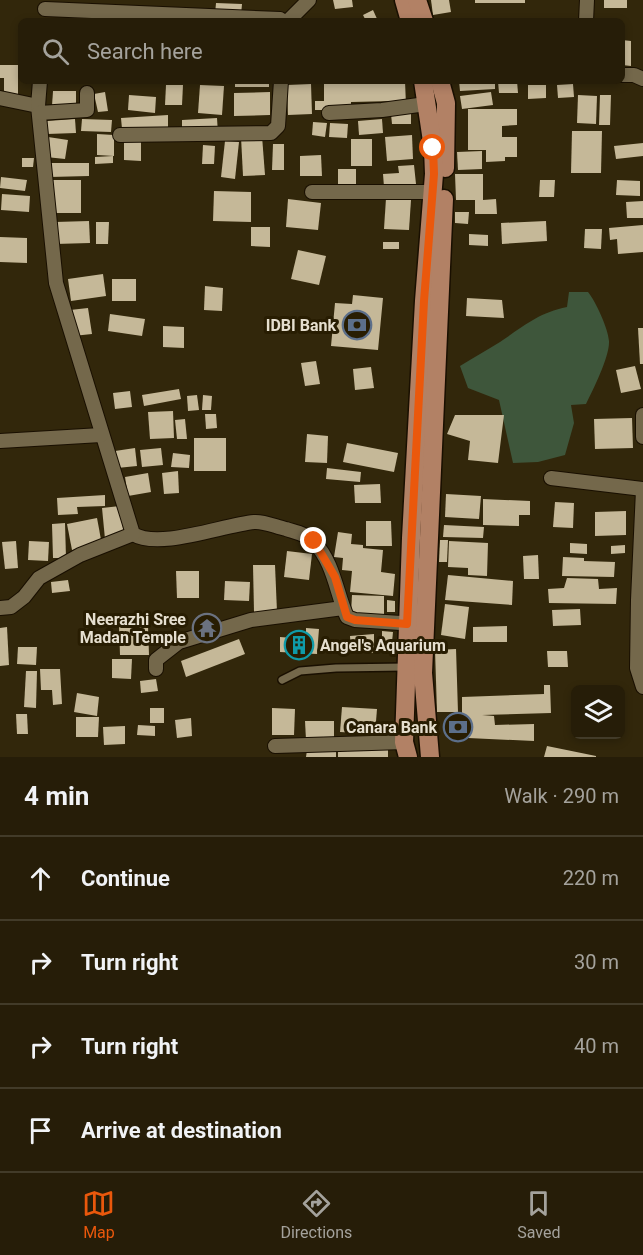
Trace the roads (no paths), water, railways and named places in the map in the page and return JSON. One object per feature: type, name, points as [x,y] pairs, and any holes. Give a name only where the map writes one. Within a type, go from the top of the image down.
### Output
[{"type":"main road","points":[[404,0],[409,18]]},
{"type":"main road","points":[[417,0],[423,18]]},
{"type":"main road","points":[[423,84],[433,148],[433,192],[424,301],[415,624],[423,673],[430,757]]},
{"type":"main road","points":[[406,749],[406,667],[415,624],[446,145],[446,102],[441,84]]},
{"type":"street","points":[[291,18],[309,0]]},
{"type":"street","points":[[586,18],[587,0]]},
{"type":"street","points":[[45,10],[254,18]]},
{"type":"street","points":[[625,75],[634,75],[643,79]]},
{"type":"street","points":[[40,84],[39,110],[56,283],[133,534],[140,538],[164,540],[257,522],[301,533],[314,541],[335,577],[347,617],[355,620],[415,624]]},
{"type":"street","points":[[120,135],[271,133],[278,126],[281,84]]},
{"type":"street","points":[[0,98],[39,110],[87,110],[87,93]]},
{"type":"street","points":[[329,113],[382,110],[426,104]]},
{"type":"street","points":[[312,192],[433,192]]},
{"type":"street","points":[[643,416],[643,437]]},
{"type":"street","points":[[0,441],[101,435]]},
{"type":"street","points":[[551,478],[643,489],[637,668],[643,687]]},
{"type":"street","points":[[0,608],[11,607],[24,597],[39,578],[80,555],[133,534]]},
{"type":"street","points":[[156,669],[156,660],[179,642],[250,620],[343,608]]},
{"type":"street","points":[[275,746],[406,749]]},
{"type":"lane","points":[[282,680],[300,671],[342,667],[406,667]]},
{"type":"place","name":"IDBI Bank","points":[[357,325]]},
{"type":"place","name":"Neerazhi Sree Madan Temple","points":[[207,628]]},
{"type":"place","name":"Angel's Aquarium","points":[[299,645]]},
{"type":"place","name":"Canara Bank","points":[[458,727]]}]
